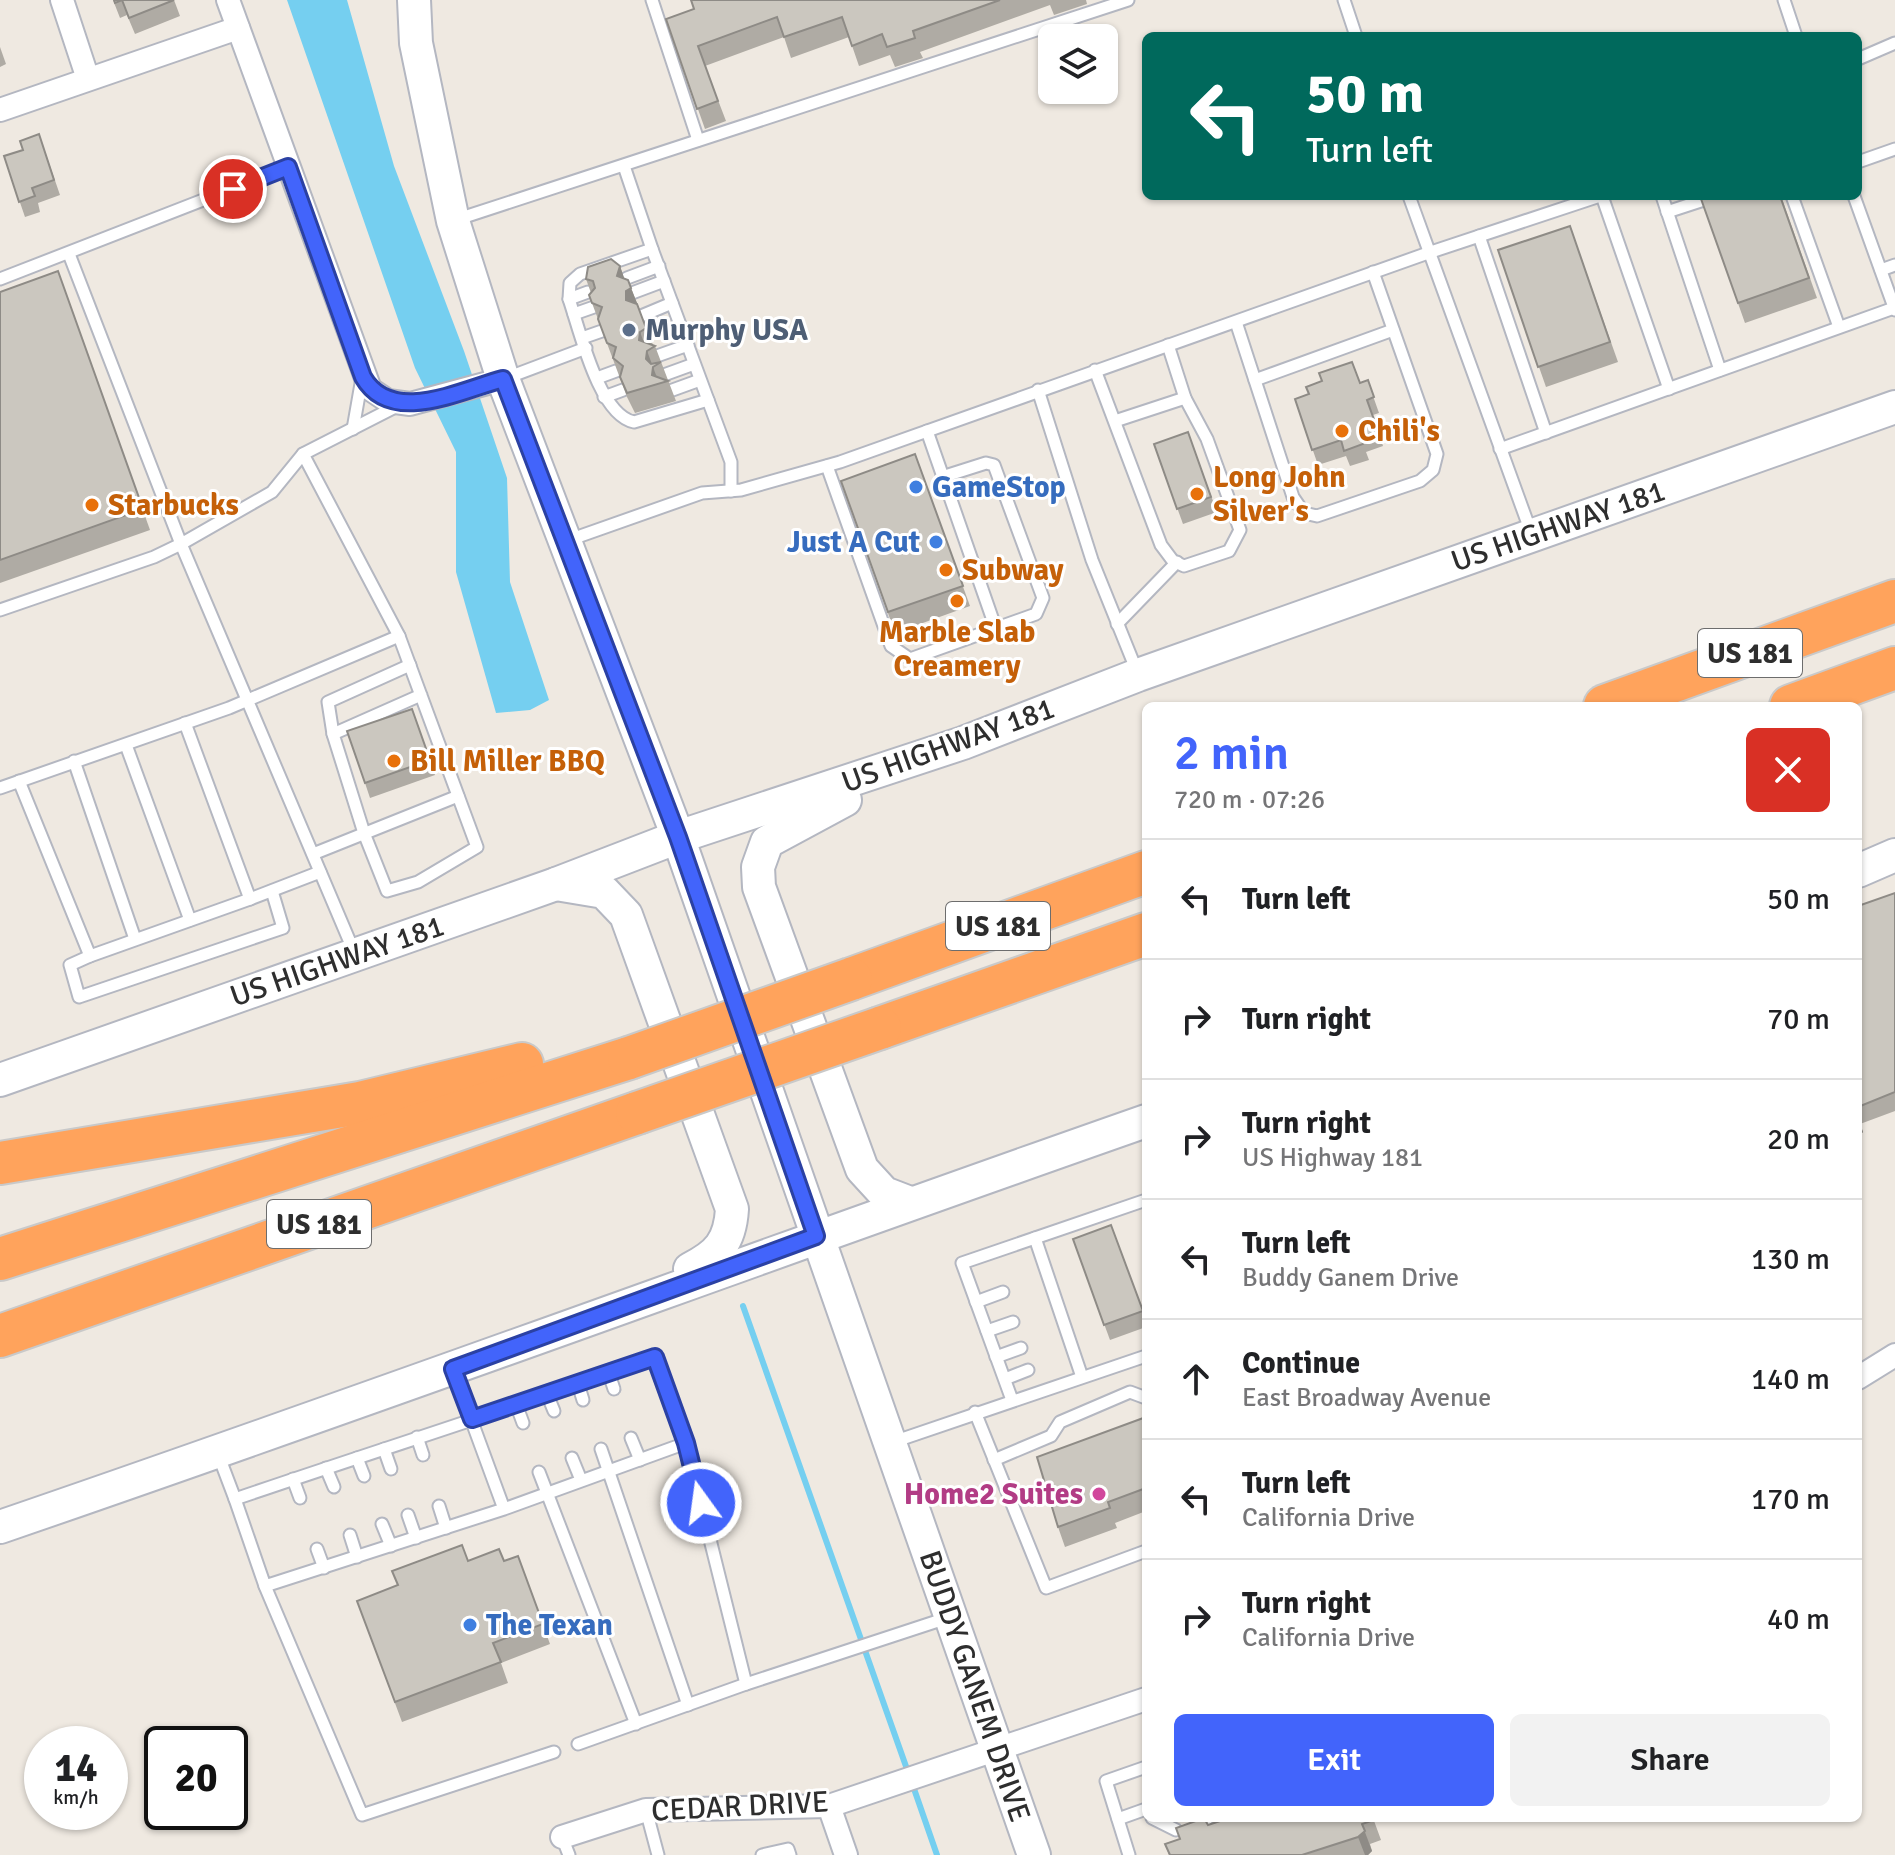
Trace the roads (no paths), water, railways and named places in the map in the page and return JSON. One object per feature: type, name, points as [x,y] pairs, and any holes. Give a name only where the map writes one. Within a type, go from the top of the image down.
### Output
[{"type":"highway","name":"US 181","points":[[1616,702],[1895,601]]},
{"type":"highway","name":"US 181","points":[[1802,702],[1895,668]]},
{"type":"highway","points":[[1862,708],[1895,698]]},
{"type":"highway","name":"US 181","points":[[0,1259],[620,1060],[1142,873]]},
{"type":"highway","name":"US 181","points":[[0,1336],[1142,935]]},
{"type":"highway","points":[[0,1163],[360,1103],[543,1059],[620,1060]]},
{"type":"highway","points":[[0,1358],[82,1328],[125,1292]]},
{"type":"main road","name":"BUDDY GANEM DRIVE","points":[[414,0],[416,43],[490,382],[565,541],[678,837],[889,1443],[953,1616],[1034,1855]]},
{"type":"main road","name":"US HIGHWAY 181","points":[[0,1080],[556,884],[678,837],[963,743],[1138,675],[1895,407]]},
{"type":"main road","points":[[910,1203],[884,1193],[862,1169],[759,887],[758,867],[767,842],[793,825],[963,743]]},
{"type":"main road","points":[[1862,869],[1895,855]]},
{"type":"main road","points":[[556,884],[604,892],[626,915],[732,1209],[726,1240],[716,1256],[594,1317]]},
{"type":"main road","points":[[0,1527],[217,1453],[816,1236],[1142,1122]]},
{"type":"street","points":[[62,0],[88,79]]},
{"type":"street","points":[[228,0],[363,377],[378,397],[399,405],[490,382]]},
{"type":"street","points":[[0,110],[238,28]]},
{"type":"street","points":[[1862,1376],[1895,1355]]},
{"type":"street","name":"CEDAR DRIVE","points":[[566,1846],[646,1810],[829,1806],[995,1747],[1142,1700]]},
{"type":"street","points":[[829,1806],[846,1855]]},
{"type":"lane","points":[[652,0],[698,140]]},
{"type":"lane","points":[[453,221],[1128,0]]},
{"type":"lane","points":[[1344,0],[1355,32]]},
{"type":"lane","points":[[1784,0],[1795,32]]},
{"type":"lane","points":[[1862,57],[1895,43]]},
{"type":"lane","points":[[1862,161],[1895,149]]},
{"type":"lane","points":[[624,166],[731,462],[731,491]]},
{"type":"lane","points":[[0,279],[288,167]]},
{"type":"lane","points":[[1410,200],[1532,536]]},
{"type":"lane","points":[[565,541],[702,493],[731,491],[827,466],[1373,272],[1589,200]]},
{"type":"lane","points":[[1602,200],[1669,389]]},
{"type":"lane","points":[[1663,200],[1720,370]]},
{"type":"lane","points":[[1667,212],[1704,200]]},
{"type":"lane","points":[[1793,200],[1839,327]]},
{"type":"lane","points":[[1500,449],[1895,309],[1855,200]]},
{"type":"lane","points":[[1479,236],[1546,433]]},
{"type":"lane","points":[[652,249],[580,274],[570,283],[569,299],[604,397],[623,420],[634,422],[708,400]]},
{"type":"lane","points":[[69,254],[181,544],[355,955]]},
{"type":"lane","points":[[1881,270],[1895,265]]},
{"type":"lane","points":[[627,278],[659,266]]},
{"type":"lane","points":[[1236,322],[1293,497],[1304,513],[1317,516],[1420,481],[1433,470],[1437,454],[1373,272]]},
{"type":"lane","points":[[632,293],[664,281]]},
{"type":"lane","points":[[569,299],[588,292]]},
{"type":"lane","points":[[641,316],[672,303]]},
{"type":"lane","points":[[574,314],[594,307]]},
{"type":"lane","points":[[1255,380],[1393,330]]},
{"type":"lane","points":[[490,382],[584,343],[602,331]]},
{"type":"lane","points":[[654,357],[688,345]]},
{"type":"lane","points":[[1095,370],[1161,545],[1184,566],[1229,551],[1240,530],[1207,439],[1185,398],[1168,345]]},
{"type":"lane","points":[[661,376],[694,364]]},
{"type":"lane","points":[[597,378],[616,371]]},
{"type":"lane","points":[[353,429],[363,377]]},
{"type":"lane","points":[[667,392],[700,380]]},
{"type":"lane","points":[[604,397],[623,390]]},
{"type":"lane","points":[[1038,390],[1092,560],[1138,675]]},
{"type":"lane","points":[[1115,421],[1185,398]]},
{"type":"lane","points":[[0,610],[154,557],[181,544],[272,492],[303,454],[399,405]]},
{"type":"lane","points":[[615,410],[628,406]]},
{"type":"lane","points":[[927,431],[996,629]]},
{"type":"lane","points":[[303,454],[399,636],[410,665],[477,847],[418,882],[387,891],[364,833],[333,734],[328,702],[410,665]]},
{"type":"lane","points":[[827,466],[891,646],[899,655],[910,659],[1036,614],[1043,598],[994,465],[986,463],[942,477]]},
{"type":"lane","points":[[1117,624],[1177,562]]},
{"type":"lane","points":[[0,788],[247,700],[399,636]]},
{"type":"lane","points":[[333,734],[421,695]]},
{"type":"lane","points":[[185,723],[250,899]]},
{"type":"lane","points":[[126,745],[190,920]]},
{"type":"lane","points":[[74,761],[135,939]]},
{"type":"lane","points":[[19,781],[90,956]]},
{"type":"lane","points":[[313,854],[458,796]]},
{"type":"lane","points":[[272,891],[283,928],[79,997],[70,965],[320,872]]},
{"type":"lane","points":[[1012,1400],[962,1263],[1142,1201]]},
{"type":"lane","points":[[1035,1238],[1082,1377]]},
{"type":"lane","points":[[1034,1281],[1048,1276]]},
{"type":"lane","points":[[976,1302],[1003,1292]]},
{"type":"lane","points":[[1046,1310],[1058,1306]]},
{"type":"lane","points":[[987,1331],[1013,1322]]},
{"type":"lane","points":[[1054,1336],[1067,1332]]},
{"type":"lane","points":[[996,1357],[1021,1348]]},
{"type":"lane","points":[[1060,1359],[1074,1354]]},
{"type":"lane","points":[[235,1499],[655,1357],[686,1443],[746,1684]]},
{"type":"lane","points":[[889,1443],[1142,1357]]},
{"type":"lane","points":[[453,1369],[504,1509]]},
{"type":"lane","points":[[1005,1379],[1028,1370]]},
{"type":"lane","points":[[609,1374],[614,1389]]},
{"type":"lane","points":[[578,1384],[583,1400]]},
{"type":"lane","points":[[994,1460],[1051,1436],[1060,1422],[1130,1392],[1142,1396]]},
{"type":"lane","points":[[547,1394],[554,1411]]},
{"type":"lane","points":[[516,1404],[523,1423]]},
{"type":"lane","points":[[975,1412],[1046,1588],[1142,1552]]},
{"type":"lane","points":[[417,1437],[423,1455]]},
{"type":"lane","points":[[631,1438],[640,1460]]},
{"type":"lane","points":[[265,1586],[504,1509],[686,1443]]},
{"type":"lane","points":[[384,1449],[391,1469]]},
{"type":"lane","points":[[601,1449],[688,1705]]},
{"type":"lane","points":[[217,1453],[265,1586],[362,1815],[554,1752]]},
{"type":"lane","points":[[357,1458],[364,1476]]},
{"type":"lane","points":[[572,1458],[581,1480]]},
{"type":"lane","points":[[326,1468],[334,1487]]},
{"type":"lane","points":[[539,1472],[636,1724]]},
{"type":"lane","points":[[293,1479],[300,1498]]},
{"type":"lane","points":[[439,1506],[446,1528]]},
{"type":"lane","points":[[408,1515],[416,1538]]},
{"type":"lane","points":[[382,1524],[391,1546]]},
{"type":"lane","points":[[350,1535],[357,1557]]},
{"type":"lane","points":[[317,1549],[324,1568]]},
{"type":"lane","points":[[578,1744],[746,1684],[953,1616]]},
{"type":"lane","points":[[1129,1855],[1106,1781],[1142,1768]]},
{"type":"lane","points":[[646,1810],[658,1855]]},
{"type":"lane","points":[[1118,1819],[1142,1813]]},
{"type":"lane","points":[[1160,1822],[1176,1830]]},
{"type":"lane","points":[[762,1855],[788,1849],[790,1855]]},
{"type":"water","points":[[287,0],[347,0],[394,166],[464,351],[507,478],[510,582],[549,700],[530,710],[496,713],[456,572],[456,452],[415,368]]},
{"type":"waterway","points":[[743,1306],[908,1772]]},
{"type":"waterway","points":[[912,1783],[937,1855]]},
{"type":"place","name":"Murphy USA","points":[[629,330]]},
{"type":"place","name":"Chili's","points":[[1342,431]]},
{"type":"place","name":"GameStop","points":[[916,487]]},
{"type":"place","name":"Long John Silver's","points":[[1197,494]]},
{"type":"place","name":"Starbucks","points":[[92,505]]},
{"type":"place","name":"Just A Cut","points":[[936,542]]},
{"type":"place","name":"Subway","points":[[946,570]]},
{"type":"place","name":"Marble Slab Creamery","points":[[957,601]]},
{"type":"place","name":"Bill Miller BBQ","points":[[394,761]]},
{"type":"place","name":"Home2 Suites","points":[[1099,1494]]},
{"type":"place","name":"The Texan","points":[[470,1625]]}]
